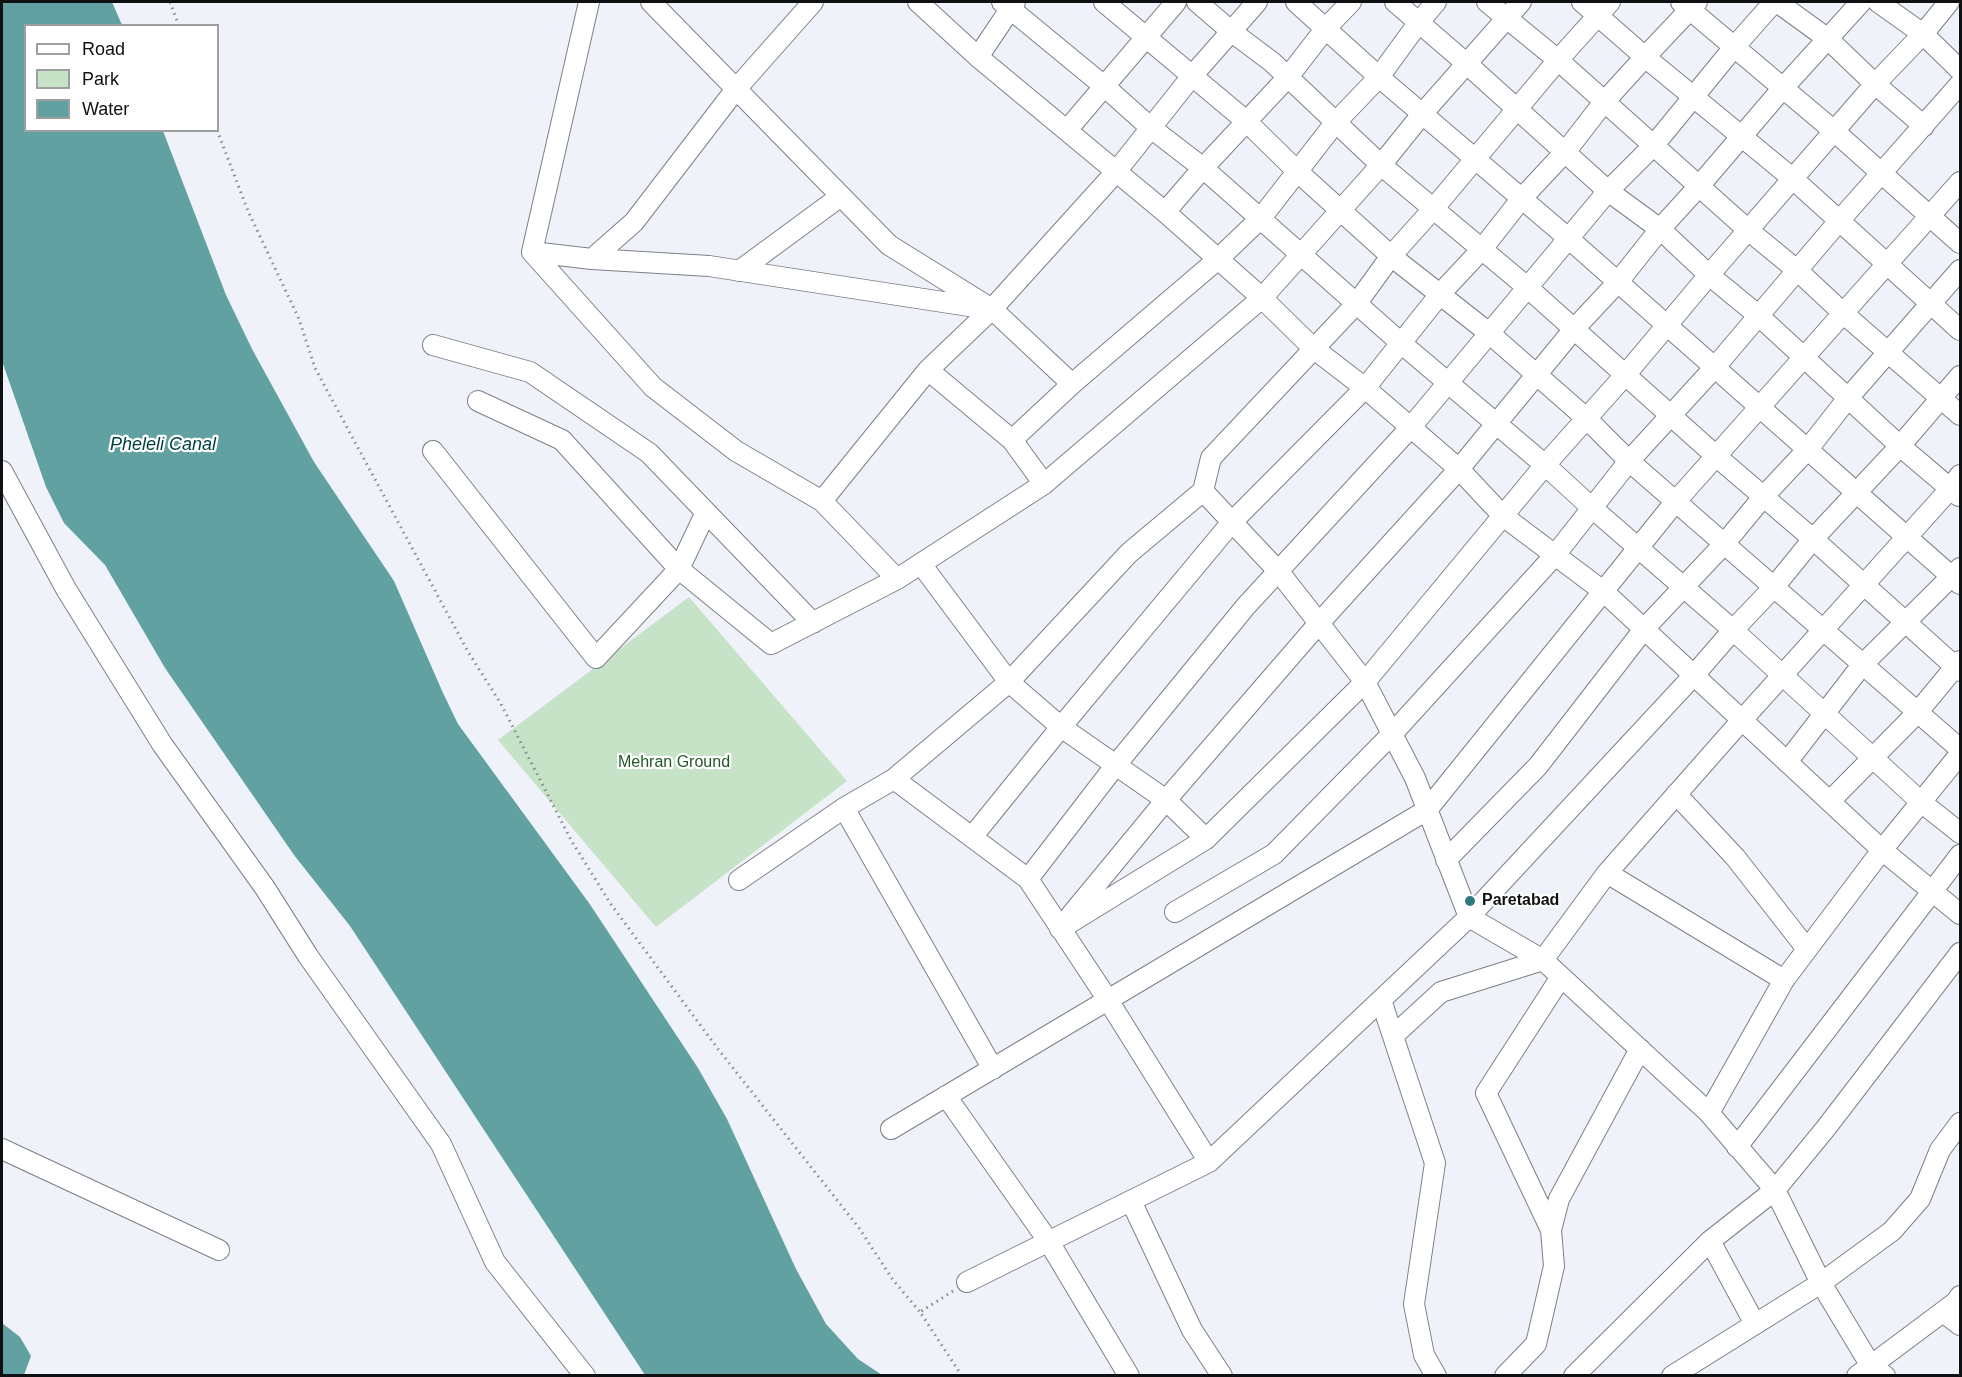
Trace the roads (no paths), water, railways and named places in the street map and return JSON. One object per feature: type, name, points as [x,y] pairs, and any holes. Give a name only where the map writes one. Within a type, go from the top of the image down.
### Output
[{"type":"street","points":[[532,252],[589,2]]},
{"type":"street","points":[[651,2],[890,245],[992,309],[1072,384]]},
{"type":"street","points":[[592,259],[634,222],[736,88],[813,2]]},
{"type":"street","points":[[1104,2],[1246,121],[1298,172],[1391,256],[1489,333],[1586,418],[1629,461],[1960,749]]},
{"type":"street","points":[[1067,130],[1176,2]]},
{"type":"street","points":[[1197,2],[1272,62],[1381,165],[1527,286],[1716,456],[1906,623],[1959,666],[1917,713],[1830,801]]},
{"type":"street","points":[[822,501],[928,370],[992,309],[1115,173],[1192,76],[1257,2]]},
{"type":"street","points":[[1296,2],[1907,537],[1958,576],[1862,664],[1787,762]]},
{"type":"street","points":[[1165,212],[1246,121],[1288,78],[1326,28],[1351,2]]},
{"type":"street","points":[[1393,1036],[1441,992],[1543,960],[1607,873],[1676,794],[1863,585],[1957,487],[1900,446],[1759,316],[1660,229],[1608,191],[1566,151],[1516,110],[1395,2]]},
{"type":"street","points":[[1012,440],[1072,384],[1217,260],[1261,218],[1335,123],[1379,76],[1436,2]]},
{"type":"street","points":[[1487,2],[1558,60],[1960,415]]},
{"type":"street","points":[[478,400],[562,440],[680,569],[771,644],[897,579],[1044,484],[1262,298],[1381,165],[1423,113],[1521,2]]},
{"type":"street","points":[[1582,2],[1604,8],[1645,57],[1792,178],[1960,330]]},
{"type":"street","points":[[1028,879],[1115,766],[1246,606],[1411,428],[1608,191],[1654,145],[1735,46],[1776,2],[1828,39],[1924,126]]},
{"type":"street","points":[[1060,929],[1166,800],[1320,622],[1459,469],[1574,329],[1618,282],[1660,229],[1861,2]]},
{"type":"street","points":[[1878,2],[1923,34],[1960,70]]},
{"type":"street","points":[[1060,929],[1206,839],[1365,682],[1545,465],[1626,374],[1709,274],[1949,2]]},
{"type":"street","points":[[924,4],[978,57],[1115,173],[1165,212],[1262,298],[1313,348],[1365,388],[1459,469],[1503,516],[1603,591],[1882,850],[1960,914]]},
{"type":"street","points":[[978,57],[1009,4],[1150,128],[1203,168],[1401,343],[1497,423],[1733,630],[1921,802],[1960,833]]},
{"type":"street","points":[[972,837],[1232,522],[1365,388],[1441,293],[1482,249],[1522,198],[1566,151],[1604,102],[1690,4],[1782,89],[1834,131],[1960,243]]},
{"type":"street","points":[[739,880],[844,808],[894,779],[1009,682],[1129,553],[1203,491],[1211,458],[1357,303],[1391,256],[1604,8]]},
{"type":"street","points":[[1175,912],[1274,854],[1392,734],[1555,555],[1629,461],[1715,367],[1839,221],[1960,84]]},
{"type":"street","points":[[891,1129],[1427,810],[1676,501],[1931,218],[1960,182]]},
{"type":"street","points":[[739,271],[841,196]]},
{"type":"street","points":[[532,252],[592,259],[709,266],[992,309]]},
{"type":"street","points":[[532,252],[653,387],[736,451],[822,501],[897,579]]},
{"type":"street","points":[[1446,860],[1538,766],[1644,629],[1725,543],[1763,497],[1808,449],[1848,398],[1890,353],[1960,270]]},
{"type":"street","points":[[432,345],[530,372],[649,453],[813,623]]},
{"type":"street","points":[[928,370],[1012,440],[1044,484]]},
{"type":"street","points":[[967,1282],[1209,1162],[1469,917],[1774,587],[1813,539],[1900,446],[1960,376]]},
{"type":"street","points":[[433,451],[596,658],[680,569],[706,512]]},
{"type":"street","points":[[2,471],[66,589],[162,744],[265,888],[309,956],[441,1144],[495,1262],[585,1376]]},
{"type":"street","points":[[1203,491],[1279,572],[1365,682],[1415,778],[1469,917],[1543,960],[1709,1113],[1775,1190],[1821,1283],[1871,1372],[1956,1302],[1960,1296]]},
{"type":"street","points":[[921,564],[1009,682],[1060,728],[1166,800],[1206,839]]},
{"type":"street","points":[[1709,1113],[1784,981],[1882,850],[1960,754]]},
{"type":"street","points":[[894,779],[1028,879],[1108,1000],[1209,1162]]},
{"type":"street","points":[[1676,794],[1735,856],[1807,949]]},
{"type":"street","points":[[844,808],[993,1069]]},
{"type":"street","points":[[1737,1147],[1960,855]]},
{"type":"street","points":[[1607,873],[1784,981]]},
{"type":"street","points":[[1574,1376],[1710,1241],[1775,1190],[1826,1128],[1960,953]]},
{"type":"street","points":[[1551,1230],[1486,1093],[1561,977]]},
{"type":"street","points":[[1381,1000],[1435,1163],[1414,1304],[1424,1355],[1436,1376]]},
{"type":"street","points":[[1505,1376],[1536,1344],[1554,1266],[1551,1230],[1559,1199],[1641,1049]]},
{"type":"street","points":[[946,1096],[1049,1242],[1129,1376]]},
{"type":"street","points":[[1672,1376],[1821,1283],[1892,1231],[1920,1199],[1940,1150],[1960,1123]]},
{"type":"street","points":[[2,1149],[219,1250]]},
{"type":"street","points":[[1131,1201],[1192,1330],[1222,1376]]},
{"type":"street","points":[[1710,1241],[1755,1324]]},
{"type":"street","points":[[1943,1312],[1960,1324]]},
{"type":"water","name":"Pheleli Canal","points":[[2,2],[112,2],[122,24],[24,24],[24,132],[163,132],[226,295],[252,349],[314,462],[394,581],[458,724],[589,903],[698,1068],[727,1119],[796,1269],[826,1324],[858,1359],[882,1375],[645,1375],[350,926],[294,855],[165,668],[105,565],[64,523],[46,487],[2,361]]},
{"type":"water","points":[[2,1323],[20,1337],[31,1356],[24,1375],[2,1375]]},
{"type":"place","name":"Paretabad","points":[[1470,901]]},
{"type":"park label","name":"Mehran Ground","points":[[674,763]]}]
